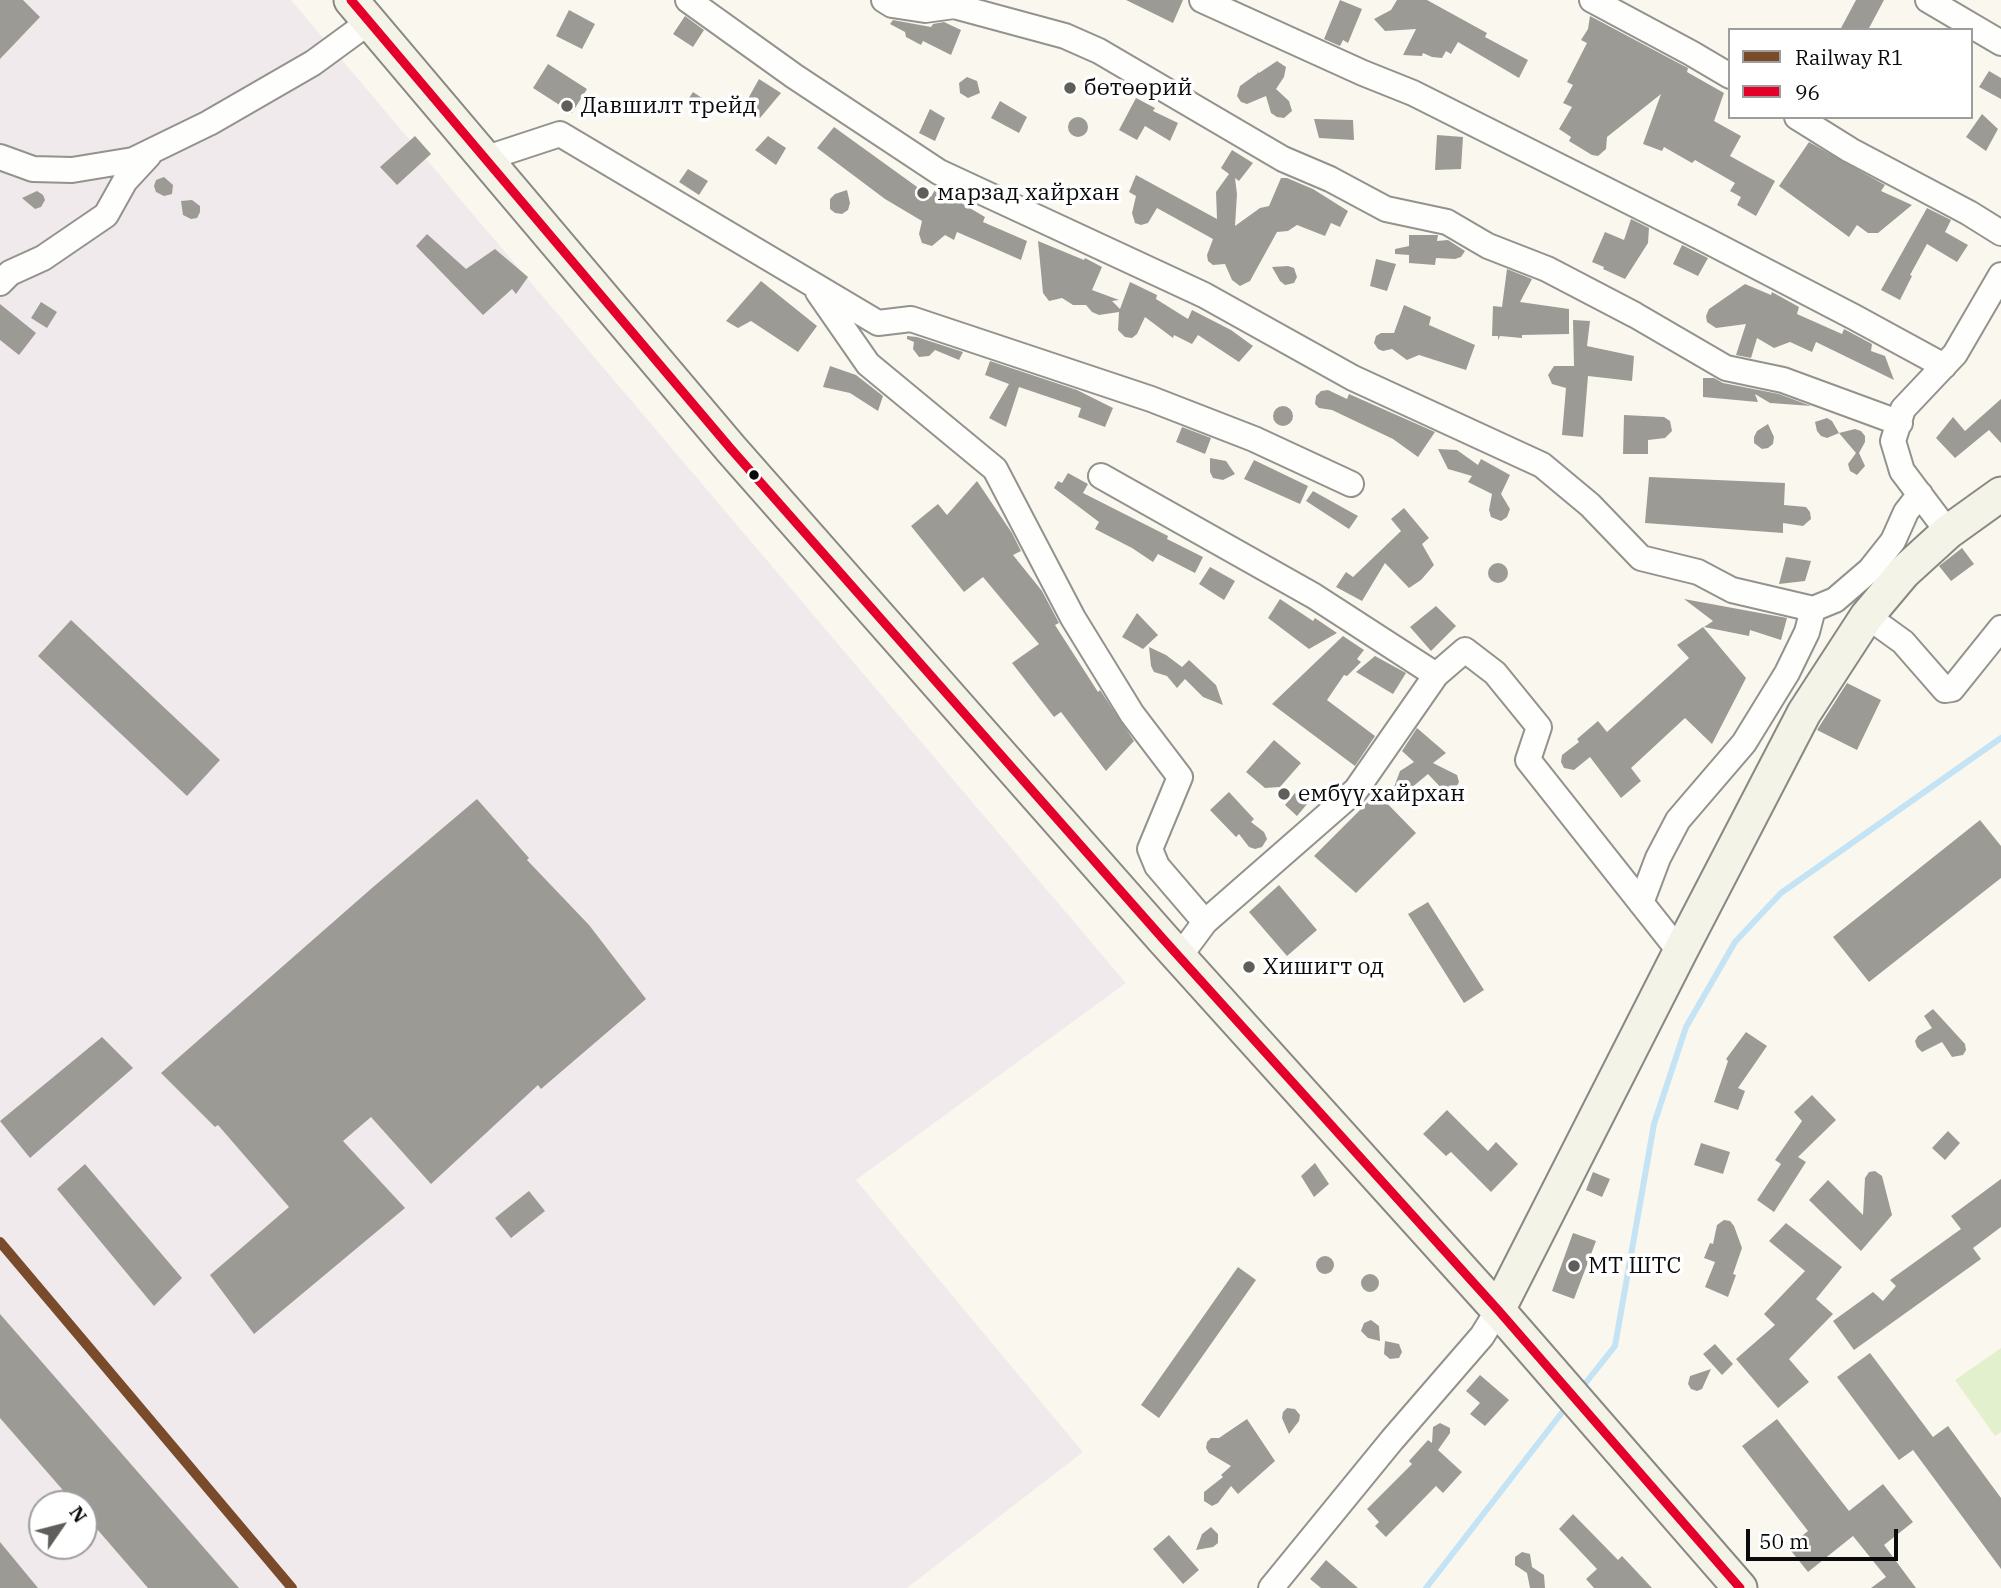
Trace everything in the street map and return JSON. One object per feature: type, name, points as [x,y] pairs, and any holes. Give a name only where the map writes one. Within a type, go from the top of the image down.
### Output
[{"type":"main road","points":[[360,11],[739,458],[1180,957],[1498,1310],[1740,1588]]},
{"type":"main road","points":[[1498,1310],[1804,713],[1867,616],[1904,572],[1948,531],[2001,494]]},
{"type":"street","points":[[688,0],[794,76],[939,172],[1204,295],[1353,378],[1542,465],[1590,505],[1641,558],[1698,572],[1732,590],[1813,608],[1835,600],[1870,570],[1893,541],[1906,512],[1920,494]]},
{"type":"street","points":[[884,0],[892,5],[925,10],[954,6],[1065,36],[1099,51],[1283,159],[1330,179],[1386,209],[1447,222],[1488,246],[1547,269],[1726,368],[1783,380],[1899,423]]},
{"type":"street","points":[[1202,0],[1413,93],[1704,239],[1944,366]]},
{"type":"street","points":[[1592,0],[1728,75]]},
{"type":"street","points":[[1928,0],[2001,43]]},
{"type":"street","points":[[0,157],[33,169],[72,170],[133,160],[209,123],[313,63],[360,11]]},
{"type":"street","points":[[1800,119],[1850,150],[1969,213],[2001,233]]},
{"type":"street","points":[[484,159],[560,134],[878,323],[911,319],[1151,399],[1254,439],[1351,484]]},
{"type":"street","points":[[0,283],[10,273],[43,258],[106,215],[125,181],[155,150]]},
{"type":"street","points":[[1948,531],[1902,471],[1893,441],[1903,409],[1955,355],[2001,275]]},
{"type":"street","points":[[814,286],[868,364],[995,469],[1073,618],[1132,714],[1180,777],[1150,849],[1157,866],[1205,922]]},
{"type":"street","points":[[1101,476],[1314,596],[1436,675]]},
{"type":"street","points":[[1641,903],[1658,858],[1678,820],[1744,743],[1787,673],[1807,632],[1813,608]]},
{"type":"street","points":[[1867,616],[1903,642],[1945,690],[1952,689],[2001,628]]},
{"type":"street","points":[[1180,957],[1205,922],[1356,790],[1436,675],[1465,650],[1495,673],[1539,727],[1528,760],[1680,952]]},
{"type":"street","points":[[1271,1588],[1392,1440],[1482,1336],[1498,1310]]},
{"type":"shaded area","points":[[0,0],[291,0],[1126,983],[856,1180],[1083,1452],[907,1588],[0,1588]]},
{"type":"green space","points":[[2001,1348],[2001,1432],[1995,1436],[1955,1380]]},
{"type":"building","points":[[0,0],[23,0],[40,17],[0,59]]},
{"type":"building","points":[[1126,0],[1183,0],[1173,23]]},
{"type":"building","points":[[1340,0],[1362,9],[1348,43],[1343,40],[1340,46],[1324,39]]},
{"type":"building","points":[[1397,0],[1427,0],[1487,33],[1485,37],[1528,60],[1519,78],[1458,42],[1451,54],[1446,51],[1442,58],[1423,53],[1422,56],[1403,55],[1416,29],[1385,31],[1374,19],[1391,10]]},
{"type":"building","points":[[1856,0],[1884,0],[1869,28],[1841,28]]},
{"type":"building","points":[[569,10],[595,24],[582,49],[556,36]]},
{"type":"building","points":[[685,16],[704,30],[693,47],[673,34]]},
{"type":"building","points":[[1590,16],[1688,68],[1687,72],[1724,93],[1714,121],[1741,136],[1730,156],[1775,181],[1756,216],[1737,205],[1741,197],[1730,191],[1735,183],[1695,160],[1692,163],[1664,147],[1662,151],[1643,144],[1661,94],[1607,137],[1606,149],[1598,156],[1569,141],[1571,137],[1559,129],[1572,107],[1563,103],[1573,85],[1567,82],[1587,43],[1581,40],[1588,29]]},
{"type":"building","points":[[893,20],[931,27],[944,22],[961,30],[951,55],[923,41],[921,45],[906,37],[905,32],[890,24]]},
{"type":"building","points":[[1277,61],[1286,67],[1284,77],[1276,89],[1289,101],[1292,111],[1284,118],[1271,113],[1266,96],[1247,104],[1241,102],[1237,96],[1240,86],[1258,73],[1257,71],[1259,73]]},
{"type":"building","points":[[548,64],[587,89],[572,113],[533,88]]},
{"type":"building","points":[[1989,71],[2001,78],[2001,99],[1979,87]]},
{"type":"building","points":[[967,77],[977,81],[980,93],[968,98],[960,93],[959,83]]},
{"type":"building","points":[[759,79],[781,93],[760,118],[744,106]]},
{"type":"building","points":[[693,92],[711,104],[703,116],[685,104]]},
{"type":"building","points":[[1136,98],[1155,108],[1153,111],[1178,123],[1170,141],[1145,126],[1137,140],[1119,130]]},
{"type":"building","points":[[1000,101],[1027,117],[1019,133],[991,118]]},
{"type":"building","points":[[930,109],[945,118],[935,141],[919,133]]},
{"type":"building","points":[[1982,114],[1998,129],[1986,151],[1966,137]]},
{"type":"building","points":[[1074,117],[1082,117],[1088,127],[1082,137],[1074,137],[1068,131],[1068,123]]},
{"type":"building","points":[[1314,119],[1353,120],[1354,140],[1319,138]]},
{"type":"building","points":[[834,127],[931,197],[936,188],[985,217],[983,222],[1027,241],[1021,260],[957,232],[954,240],[945,235],[932,246],[922,243],[919,234],[922,221],[885,199],[817,148]]},
{"type":"building","points":[[1437,135],[1463,137],[1461,169],[1435,170]]},
{"type":"building","points":[[415,136],[431,154],[397,185],[380,167]]},
{"type":"building","points":[[768,136],[786,148],[776,165],[755,150]]},
{"type":"building","points":[[1809,142],[1885,185],[1881,191],[1912,205],[1878,233],[1868,233],[1857,225],[1849,237],[1779,186]]},
{"type":"building","points":[[1232,150],[1253,163],[1239,181],[1235,178],[1235,226],[1260,208],[1269,206],[1281,178],[1313,189],[1348,211],[1340,227],[1331,223],[1325,236],[1297,225],[1288,231],[1277,232],[1250,281],[1240,286],[1232,280],[1225,264],[1213,265],[1208,261],[1207,255],[1213,239],[1157,208],[1148,223],[1135,223],[1132,213],[1136,196],[1129,192],[1136,175],[1217,219],[1216,192],[1229,174],[1221,168]]},
{"type":"building","points":[[688,169],[708,181],[699,195],[679,182]]},
{"type":"building","points":[[164,177],[173,185],[172,194],[164,196],[156,192],[154,186],[156,180]]},
{"type":"building","points":[[847,190],[850,203],[848,210],[842,214],[835,213],[830,209],[830,199]]},
{"type":"building","points":[[37,191],[45,200],[41,207],[35,209],[22,198]]},
{"type":"building","points":[[192,200],[200,206],[200,212],[197,218],[191,219],[183,215],[181,201]]},
{"type":"building","points":[[1927,208],[1951,220],[1945,232],[1968,245],[1957,262],[1927,244],[1900,300],[1881,290]]},
{"type":"building","points":[[1631,219],[1649,228],[1648,243],[1625,279],[1592,262],[1605,232],[1624,240]]},
{"type":"building","points":[[427,234],[466,269],[495,249],[528,277],[516,294],[512,289],[483,315],[416,246]]},
{"type":"building","points":[[1409,235],[1438,235],[1437,241],[1448,240],[1465,251],[1461,257],[1455,259],[1436,258],[1435,265],[1409,263],[1409,255],[1395,254],[1395,249],[1409,246]]},
{"type":"building","points":[[1038,241],[1102,267],[1092,290],[1119,300],[1112,301],[1120,309],[1130,282],[1157,295],[1156,299],[1188,319],[1192,310],[1231,330],[1253,346],[1239,362],[1198,335],[1192,344],[1174,335],[1173,338],[1145,317],[1137,334],[1132,338],[1125,337],[1118,330],[1119,312],[1099,315],[1086,305],[1073,305],[1062,298],[1049,301],[1043,293]]},
{"type":"building","points":[[1682,245],[1708,258],[1698,276],[1673,264]]},
{"type":"building","points":[[1376,259],[1396,264],[1387,291],[1370,286]]},
{"type":"building","points":[[1272,267],[1294,268],[1297,277],[1294,283],[1285,285]]},
{"type":"building","points":[[1507,269],[1532,279],[1520,302],[1569,309],[1569,334],[1522,335],[1522,338],[1500,336],[1498,340],[1498,336],[1492,336],[1493,306],[1502,307]]},
{"type":"building","points":[[761,281],[817,326],[798,352],[751,321],[738,328],[726,321]]},
{"type":"building","points":[[1745,284],[1771,295],[1772,292],[1799,307],[1797,314],[1842,334],[1844,329],[1872,344],[1871,351],[1885,356],[1894,380],[1816,342],[1812,352],[1790,342],[1774,348],[1757,338],[1751,358],[1736,355],[1746,324],[1716,328],[1707,322],[1706,316],[1709,309]]},
{"type":"building","points":[[41,302],[57,312],[47,328],[31,318]]},
{"type":"building","points":[[0,304],[36,333],[19,355],[0,340]]},
{"type":"building","points":[[1404,305],[1431,317],[1429,325],[1475,345],[1466,370],[1419,355],[1407,360],[1392,349],[1378,349],[1374,343],[1376,336],[1381,333],[1394,333]]},
{"type":"building","points":[[1573,320],[1590,321],[1587,346],[1634,356],[1632,381],[1588,376],[1583,437],[1562,435],[1566,388],[1552,384],[1548,375],[1554,366],[1574,366]]},
{"type":"building","points":[[907,336],[963,352],[959,360],[935,350],[929,356],[919,357],[913,349],[914,342],[907,339]]},
{"type":"building","points":[[990,361],[1077,390],[1113,408],[1105,427],[1078,417],[1081,408],[1019,387],[1006,427],[989,418],[1009,384],[985,375]]},
{"type":"building","points":[[830,366],[856,375],[883,396],[878,411],[850,393],[823,387]]},
{"type":"building","points":[[1703,378],[1714,378],[1723,383],[1779,394],[1811,406],[1770,403],[1755,394],[1758,402],[1703,397]]},
{"type":"building","points":[[1328,390],[1347,399],[1349,394],[1435,432],[1418,457],[1393,439],[1332,410],[1319,408],[1315,404],[1316,396],[1321,391]]},
{"type":"building","points":[[2001,399],[2001,443],[1989,430],[1955,458],[1936,438],[1953,417],[1965,431]]},
{"type":"building","points":[[1283,406],[1290,409],[1293,416],[1290,423],[1283,426],[1276,423],[1273,416],[1276,409]]},
{"type":"building","points":[[1624,415],[1664,417],[1670,421],[1672,431],[1665,438],[1648,440],[1648,454],[1623,454]]},
{"type":"building","points":[[1827,418],[1839,433],[1827,438],[1817,431],[1815,422]]},
{"type":"building","points":[[1768,424],[1774,437],[1773,444],[1762,449],[1754,443],[1754,437],[1757,431]]},
{"type":"building","points":[[1182,427],[1211,438],[1205,454],[1176,442]]},
{"type":"building","points":[[1855,429],[1865,436],[1859,453],[1865,466],[1857,475],[1850,471],[1848,464],[1856,453],[1839,433]]},
{"type":"building","points":[[1438,449],[1457,450],[1478,465],[1481,459],[1510,475],[1501,494],[1510,509],[1507,517],[1501,521],[1491,517],[1489,510],[1492,494],[1468,482],[1472,476],[1448,469]]},
{"type":"building","points":[[1210,458],[1226,461],[1235,474],[1223,480],[1213,478]]},
{"type":"building","points":[[1254,460],[1308,486],[1300,504],[1244,479]]},
{"type":"building","points":[[1068,473],[1088,484],[1083,493],[1203,557],[1195,573],[1158,554],[1153,562],[1095,529],[1099,522],[1054,488],[1058,481],[1062,483]]},
{"type":"building","points":[[1649,477],[1785,483],[1784,505],[1806,507],[1811,519],[1803,526],[1783,523],[1783,533],[1645,523]]},
{"type":"building","points":[[977,481],[1012,533],[1021,551],[1013,555],[1042,591],[1059,623],[1055,625],[1098,692],[1100,690],[1134,741],[1106,771],[1061,712],[1054,717],[1012,663],[1039,644],[983,577],[964,592],[911,526],[938,504],[947,515]]},
{"type":"building","points":[[1313,491],[1358,516],[1349,529],[1306,501]]},
{"type":"building","points":[[1404,508],[1429,538],[1422,544],[1434,565],[1421,580],[1409,588],[1385,563],[1362,601],[1336,587],[1346,572],[1353,577],[1401,531],[1391,519]]},
{"type":"building","points":[[1962,548],[1974,564],[1951,581],[1939,566]]},
{"type":"building","points":[[1786,557],[1811,561],[1805,581],[1779,584]]},
{"type":"building","points":[[1494,563],[1502,563],[1508,573],[1502,583],[1494,583],[1488,577],[1488,569]]},
{"type":"building","points":[[1210,567],[1235,581],[1224,600],[1199,584]]},
{"type":"building","points":[[1280,599],[1337,633],[1309,649],[1268,618]]},
{"type":"building","points":[[1684,599],[1787,618],[1781,640],[1750,630],[1749,636],[1704,627],[1713,621]]},
{"type":"building","points":[[1436,606],[1456,626],[1431,651],[1410,627]]},
{"type":"building","points":[[1137,613],[1158,635],[1143,649],[1122,637]]},
{"type":"building","points":[[71,620],[220,760],[187,796],[38,656]]},
{"type":"building","points":[[1703,627],[1746,678],[1712,744],[1685,718],[1631,768],[1641,781],[1621,798],[1590,757],[1574,770],[1564,768],[1562,755],[1579,742],[1577,739],[1598,721],[1607,732],[1689,658],[1677,645]]},
{"type":"building","points":[[1343,636],[1364,650],[1357,659],[1361,662],[1347,676],[1344,675],[1327,700],[1375,736],[1355,766],[1272,704]]},
{"type":"building","points":[[1149,647],[1182,667],[1189,660],[1216,685],[1223,705],[1203,697],[1185,679],[1177,688],[1167,676],[1154,672]]},
{"type":"building","points":[[1375,656],[1406,673],[1393,694],[1356,672]]},
{"type":"building","points":[[1847,683],[1881,700],[1857,750],[1817,730]]},
{"type":"building","points":[[1417,728],[1446,753],[1433,763],[1457,775],[1459,782],[1454,791],[1445,792],[1428,774],[1410,789],[1393,790],[1400,771],[1414,762],[1402,751]]},
{"type":"building","points":[[1274,740],[1301,763],[1280,787],[1265,788],[1246,772]]},
{"type":"building","points":[[1229,792],[1254,819],[1251,822],[1264,832],[1267,839],[1262,847],[1249,847],[1239,834],[1236,837],[1210,810]]},
{"type":"building","points":[[1295,793],[1308,803],[1297,816],[1285,805]]},
{"type":"building","points":[[1377,793],[1416,833],[1356,893],[1314,856]]},
{"type":"building","points":[[477,799],[529,858],[527,860],[589,925],[646,999],[541,1089],[538,1085],[431,1184],[371,1117],[343,1141],[405,1208],[254,1334],[210,1275],[289,1207],[218,1125],[215,1127],[161,1073]]},
{"type":"building","points":[[1980,820],[2001,846],[2001,878],[1869,982],[1833,937]]},
{"type":"building","points":[[1279,885],[1317,930],[1287,956],[1249,912]]},
{"type":"building","points":[[1428,902],[1484,990],[1464,1003],[1408,914]]},
{"type":"building","points":[[1933,1009],[1965,1044],[1963,1055],[1952,1057],[1942,1042],[1922,1052],[1917,1047],[1915,1041],[1918,1036],[1932,1028],[1924,1016]]},
{"type":"building","points":[[1746,1032],[1767,1046],[1738,1088],[1745,1091],[1738,1110],[1714,1102],[1728,1061],[1726,1059]]},
{"type":"building","points":[[102,1037],[133,1068],[30,1158],[0,1121]]},
{"type":"building","points":[[1812,1095],[1836,1120],[1798,1157],[1806,1162],[1774,1212],[1757,1200],[1781,1164],[1775,1160],[1802,1121],[1794,1112]]},
{"type":"building","points":[[1447,1110],[1488,1151],[1496,1142],[1518,1164],[1491,1192],[1451,1152],[1446,1156],[1423,1134]]},
{"type":"building","points":[[1948,1131],[1960,1143],[1945,1160],[1932,1148]]},
{"type":"building","points":[[1701,1143],[1730,1152],[1723,1174],[1694,1165]]},
{"type":"building","points":[[1315,1163],[1329,1184],[1314,1197],[1301,1176]]},
{"type":"building","points":[[85,1164],[182,1278],[154,1306],[57,1189]]},
{"type":"building","points":[[1875,1171],[1882,1176],[1892,1215],[1861,1251],[1809,1200],[1828,1180],[1863,1215],[1865,1178],[1869,1172]]},
{"type":"building","points":[[1593,1172],[1610,1179],[1602,1197],[1586,1190]]},
{"type":"building","points":[[2001,1179],[2001,1227],[1973,1248],[1981,1259],[1854,1350],[1833,1321],[1873,1292],[1883,1301],[1896,1286],[1890,1280],[1961,1229],[1951,1216]]},
{"type":"building","points":[[529,1191],[545,1211],[511,1238],[495,1218]]},
{"type":"building","points":[[1724,1220],[1730,1221],[1734,1226],[1742,1248],[1728,1297],[1705,1287],[1715,1262],[1704,1258],[1710,1243],[1713,1244],[1717,1225]]},
{"type":"building","points":[[1786,1223],[1842,1267],[1816,1299],[1833,1314],[1789,1359],[1809,1382],[1778,1408],[1736,1359],[1775,1325],[1764,1314],[1805,1271],[1769,1241]]},
{"type":"building","name":"MТ ШТС","points":[[1573,1233],[1596,1241],[1574,1299],[1552,1291]]},
{"type":"building","points":[[1325,1256],[1331,1259],[1334,1265],[1331,1271],[1325,1274],[1319,1271],[1316,1265],[1319,1259]]},
{"type":"building","points":[[1238,1267],[1256,1280],[1159,1418],[1141,1405]]},
{"type":"building","points":[[1370,1274],[1376,1277],[1379,1283],[1376,1289],[1370,1292],[1364,1289],[1361,1283],[1364,1277]]},
{"type":"building","points":[[0,1314],[239,1588],[148,1588],[98,1530],[98,1490],[63,1490],[0,1418]]},
{"type":"building","points":[[1371,1320],[1379,1326],[1380,1341],[1368,1338],[1361,1331],[1364,1323]]},
{"type":"building","points":[[1385,1341],[1399,1344],[1402,1352],[1399,1358],[1390,1359],[1384,1354]]},
{"type":"building","points":[[1715,1344],[1733,1364],[1722,1375],[1703,1354]]},
{"type":"building","points":[[1870,1353],[1933,1437],[1948,1426],[2001,1498],[2001,1569],[1913,1450],[1899,1460],[1837,1377]]},
{"type":"building","points":[[1711,1369],[1702,1389],[1691,1389],[1688,1384],[1690,1376]]},
{"type":"building","points":[[1480,1375],[1509,1400],[1485,1426],[1470,1414],[1480,1403],[1466,1391]]},
{"type":"building","points":[[1287,1408],[1295,1409],[1300,1415],[1299,1421],[1289,1434],[1282,1418]]},
{"type":"building","points":[[1247,1419],[1275,1461],[1238,1494],[1231,1486],[1218,1503],[1212,1506],[1204,1501],[1204,1492],[1223,1477],[1221,1475],[1231,1466],[1209,1453],[1207,1442],[1211,1438],[1219,1438]]},
{"type":"building","points":[[1777,1419],[1849,1511],[1883,1484],[1913,1522],[1884,1545],[1916,1588],[1871,1588],[1886,1577],[1853,1536],[1808,1572],[1788,1547],[1808,1531],[1742,1446]]},
{"type":"building","points":[[1440,1423],[1450,1428],[1450,1433],[1438,1450],[1462,1472],[1443,1493],[1436,1486],[1386,1537],[1375,1526],[1379,1522],[1367,1509],[1412,1464],[1409,1461],[1428,1440],[1432,1443],[1433,1427]]},
{"type":"building","points":[[1573,1514],[1618,1560],[1622,1556],[1652,1588],[1594,1588],[1586,1579],[1597,1569],[1559,1529]]},
{"type":"building","points":[[1211,1527],[1218,1534],[1218,1543],[1213,1547],[1196,1550],[1202,1534]]},
{"type":"building","points":[[1169,1535],[1199,1570],[1183,1584],[1153,1549]]},
{"type":"building","points":[[0,1542],[38,1588],[0,1588]]},
{"type":"building","points":[[1522,1552],[1530,1554],[1532,1567],[1544,1575],[1545,1588],[1530,1588],[1527,1573],[1515,1565],[1515,1557]]},
{"type":"building","points":[[1326,1560],[1358,1588],[1321,1588],[1310,1579]]},
{"type":"waterway","points":[[1580,1390],[1615,1346],[1654,1124],[1686,1027],[1735,942],[1781,893],[2001,738]]},
{"type":"waterway","points":[[1426,1588],[1567,1406]]},
{"type":"rail line","name":"R1","points":[[0,1242],[292,1588]]},
{"type":"transit line","name":"96","points":[[351,0],[731,449],[1164,940],[1498,1310],[1740,1588]]},
{"type":"place","name":"бөтөөрий","points":[[1070,88]]},
{"type":"place","name":"Давшилт трейд","points":[[567,106]]},
{"type":"place","name":"марзад хайрхан","points":[[923,193]]},
{"type":"place","name":"ембүү хайрхан","points":[[1284,794]]},
{"type":"place","name":"Хишигт од","points":[[1249,967]]},
{"type":"place","name":"MТ ШТС","points":[[1574,1266]]}]
